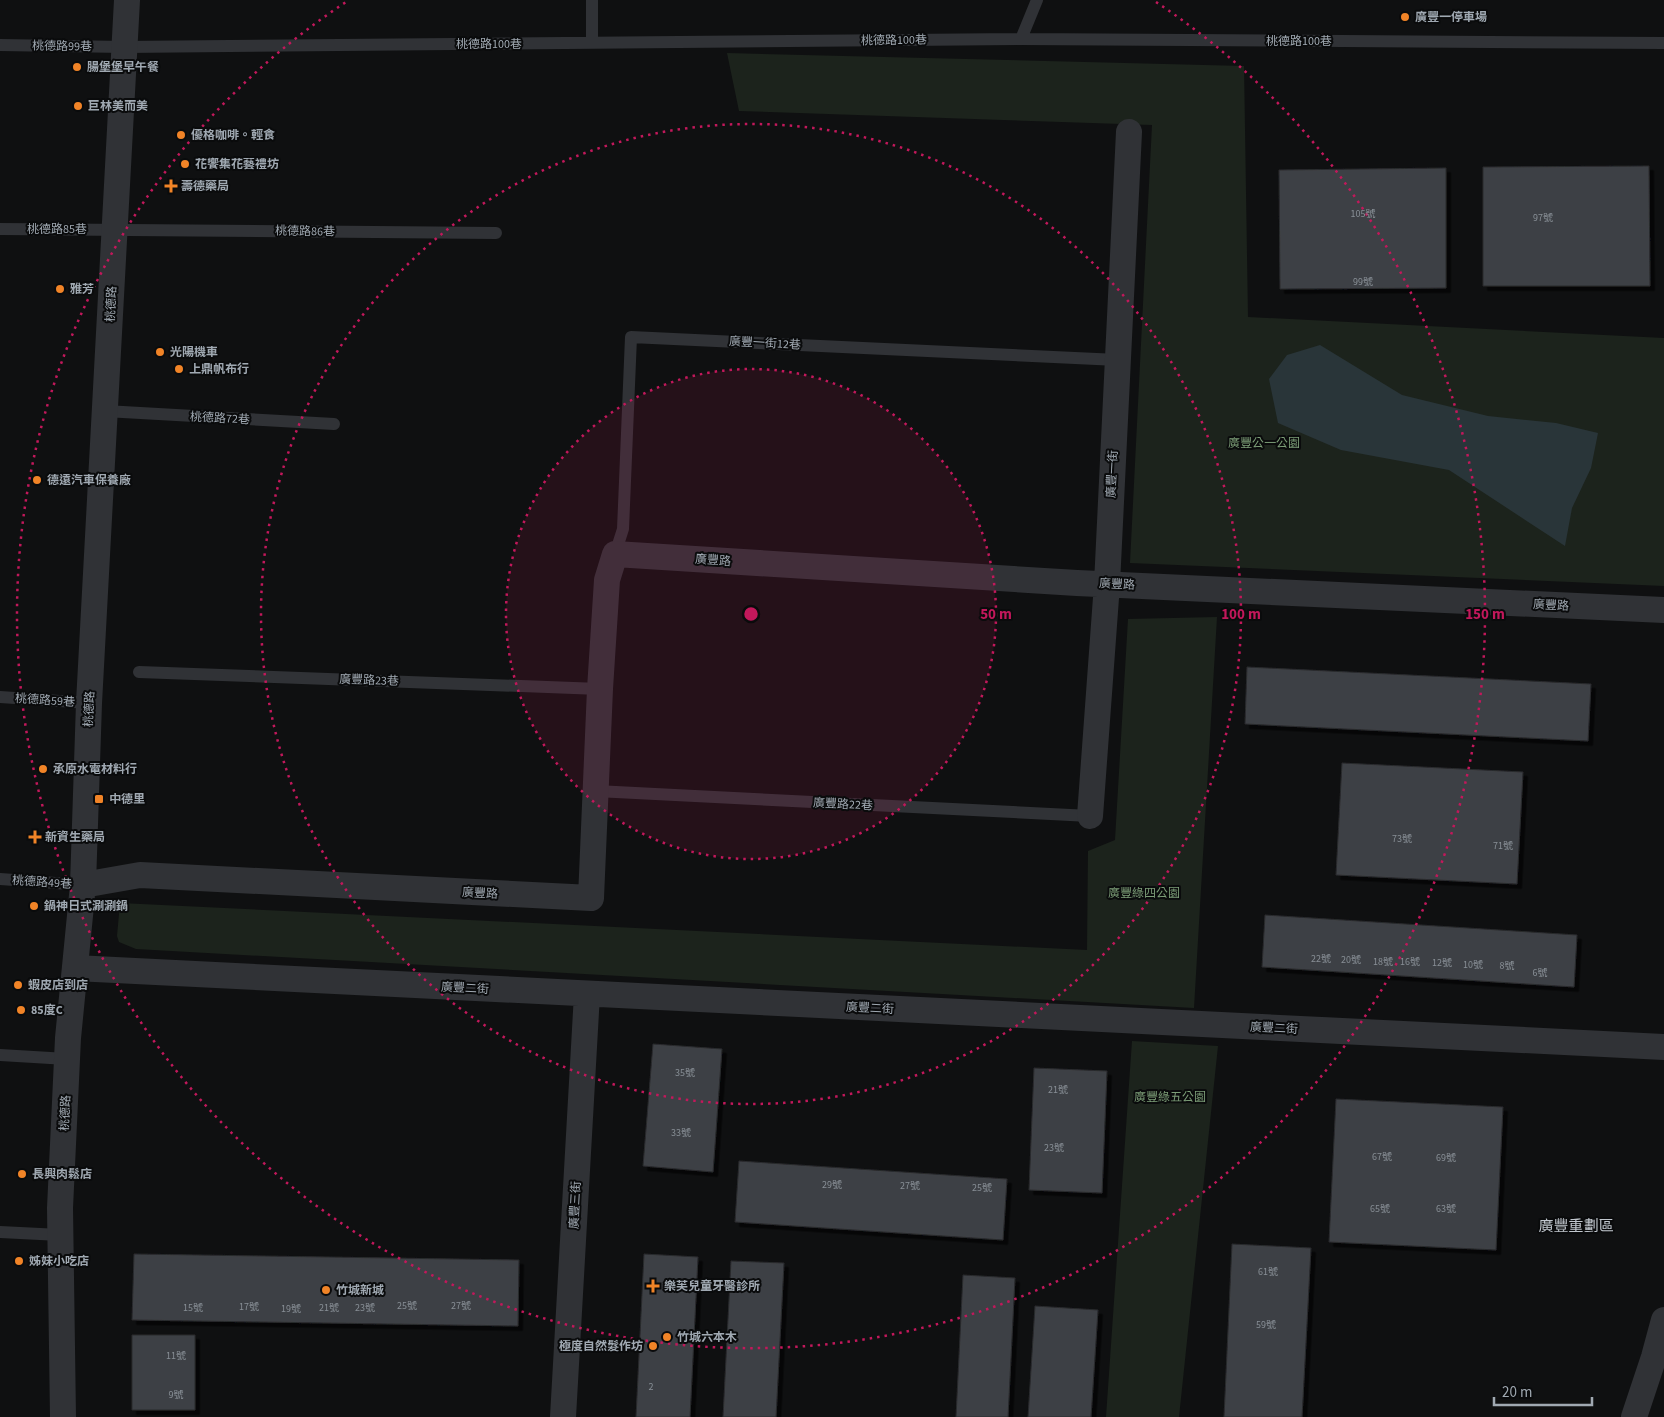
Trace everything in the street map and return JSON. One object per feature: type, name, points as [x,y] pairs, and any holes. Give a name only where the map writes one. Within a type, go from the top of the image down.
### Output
[{"type":"street","name":"桃德路","points":[[63,1417],[60,1235],[67,1059],[83,885],[89,703],[127,0]]},
{"type":"street","name":"廣豐一街","points":[[1090,816],[1107,584],[1129,132]]},
{"type":"street","name":"廣豐路","points":[[83,885],[140,875],[591,898],[600,688],[607,580],[615,554],[1107,584],[1664,610]]},
{"type":"street","name":"廣豐二街","points":[[75,968],[1664,1047]]},
{"type":"street","name":"廣豐三街","points":[[563,1417],[586,994]]},
{"type":"street","points":[[1634,1417],[1664,1320]]},
{"type":"lane","points":[[592,0],[592,43]]},
{"type":"lane","points":[[1021,39],[1037,0]]},
{"type":"lane","name":"桃德路100巷","points":[[124,47],[1021,39],[1664,43]]},
{"type":"lane","name":"桃德路99巷","points":[[0,45],[124,47]]},
{"type":"lane","name":"桃德路85巷","points":[[0,229],[115,229]]},
{"type":"lane","name":"桃德路86巷","points":[[115,229],[496,233]]},
{"type":"lane","name":"廣豐一街12巷","points":[[615,554],[623,528],[632,337],[1118,360]]},
{"type":"lane","name":"桃德路72巷","points":[[106,411],[334,424]]},
{"type":"lane","name":"廣豐路23巷","points":[[139,672],[600,688]]},
{"type":"lane","name":"桃德路59巷","points":[[0,697],[89,703]]},
{"type":"lane","name":"廣豐路22巷","points":[[596,791],[1090,816]]},
{"type":"lane","name":"桃德路49巷","points":[[0,879],[83,885]]},
{"type":"lane","points":[[0,1055],[67,1059]]},
{"type":"lane","points":[[0,1232],[60,1235]]},
{"type":"green space","name":"廣豐公一公園","points":[[727,53],[1244,66],[1248,317],[1664,338],[1664,586],[1130,563],[1152,125],[739,111]]},
{"type":"green space","name":"廣豐綠四公園","points":[[1217,617],[1194,1008],[136,949],[119,942],[117,936],[120,903],[1087,950],[1088,851],[1115,840],[1128,619]]},
{"type":"green space","name":"廣豐綠五公園","points":[[1132,1041],[1218,1046],[1179,1417],[1106,1417]]},
{"type":"shaded area","points":[[1320,345],[1402,395],[1488,416],[1556,423],[1598,433],[1591,468],[1572,508],[1565,546],[1449,470],[1341,450],[1278,423],[1269,379],[1287,355]]},
{"type":"building","points":[[1649,166],[1650,286],[1483,286],[1483,167]]},
{"type":"building","points":[[1446,168],[1446,288],[1280,289],[1279,170]]},
{"type":"building","points":[[1247,667],[1591,684],[1588,741],[1245,724]]},
{"type":"building","points":[[1342,763],[1523,772],[1517,884],[1336,875]]},
{"type":"building","points":[[1265,915],[1577,935],[1574,987],[1262,967]]},
{"type":"building","points":[[653,1044],[722,1049],[713,1172],[643,1166]]},
{"type":"building","points":[[1034,1068],[1107,1071],[1102,1193],[1029,1190]]},
{"type":"building","points":[[1336,1099],[1503,1107],[1496,1250],[1329,1242]]},
{"type":"building","points":[[739,1161],[1007,1179],[1003,1240],[735,1222]]},
{"type":"building","points":[[1232,1244],[1311,1248],[1302,1417],[1224,1417]]},
{"type":"building","name":"竹城新城","points":[[134,1254],[519,1260],[518,1326],[132,1320]]},
{"type":"building","name":"竹城六本木","points":[[644,1254],[698,1257],[690,1417],[636,1417]]},
{"type":"building","name":"竹城六本木","points":[[731,1261],[784,1263],[776,1417],[723,1417]]},
{"type":"building","points":[[963,1275],[1015,1278],[1008,1417],[956,1417]]},
{"type":"building","points":[[1035,1306],[1098,1310],[1091,1417],[1028,1417]]},
{"type":"building","points":[[132,1335],[195,1335],[195,1410],[132,1410]]},
{"type":"place","name":"廣豐一停車場","points":[[1405,17]]},
{"type":"place","name":"腸堡堡早午餐","points":[[77,67]]},
{"type":"place","name":"巨林美而美","points":[[78,106]]},
{"type":"place","name":"優格咖啡。輕食","points":[[181,135]]},
{"type":"place","name":"花饗集花藝禮坊","points":[[185,164]]},
{"type":"place","name":"壽德藥局","points":[[171,186]]},
{"type":"place","name":"雅芳","points":[[60,289]]},
{"type":"place","name":"光陽機車","points":[[160,352]]},
{"type":"place","name":"上鼎帆布行","points":[[179,369]]},
{"type":"place","name":"德遠汽車保養廠","points":[[37,480]]},
{"type":"place","name":"承原水電材料行","points":[[43,769]]},
{"type":"place","name":"中德里","points":[[99,799]]},
{"type":"place","name":"新資生藥局","points":[[35,837]]},
{"type":"place","name":"鍋神日式涮涮鍋","points":[[34,906]]},
{"type":"place","name":"蝦皮店到店","points":[[18,985]]},
{"type":"place","name":"85度C","points":[[21,1010]]},
{"type":"place","name":"長興肉鬆店","points":[[22,1174]]},
{"type":"place","name":"姊妹小吃店","points":[[19,1261]]},
{"type":"place","name":"樂芙兒童牙醫診所","points":[[653,1286]]},
{"type":"place","name":"竹城新城","points":[[326,1290]]},
{"type":"place","name":"竹城六本木","points":[[667,1337]]},
{"type":"place","name":"極度自然髮作坊","points":[[653,1346]]},
{"type":"district","name":"廣豐重劃區","points":[[1576,1226]]}]
